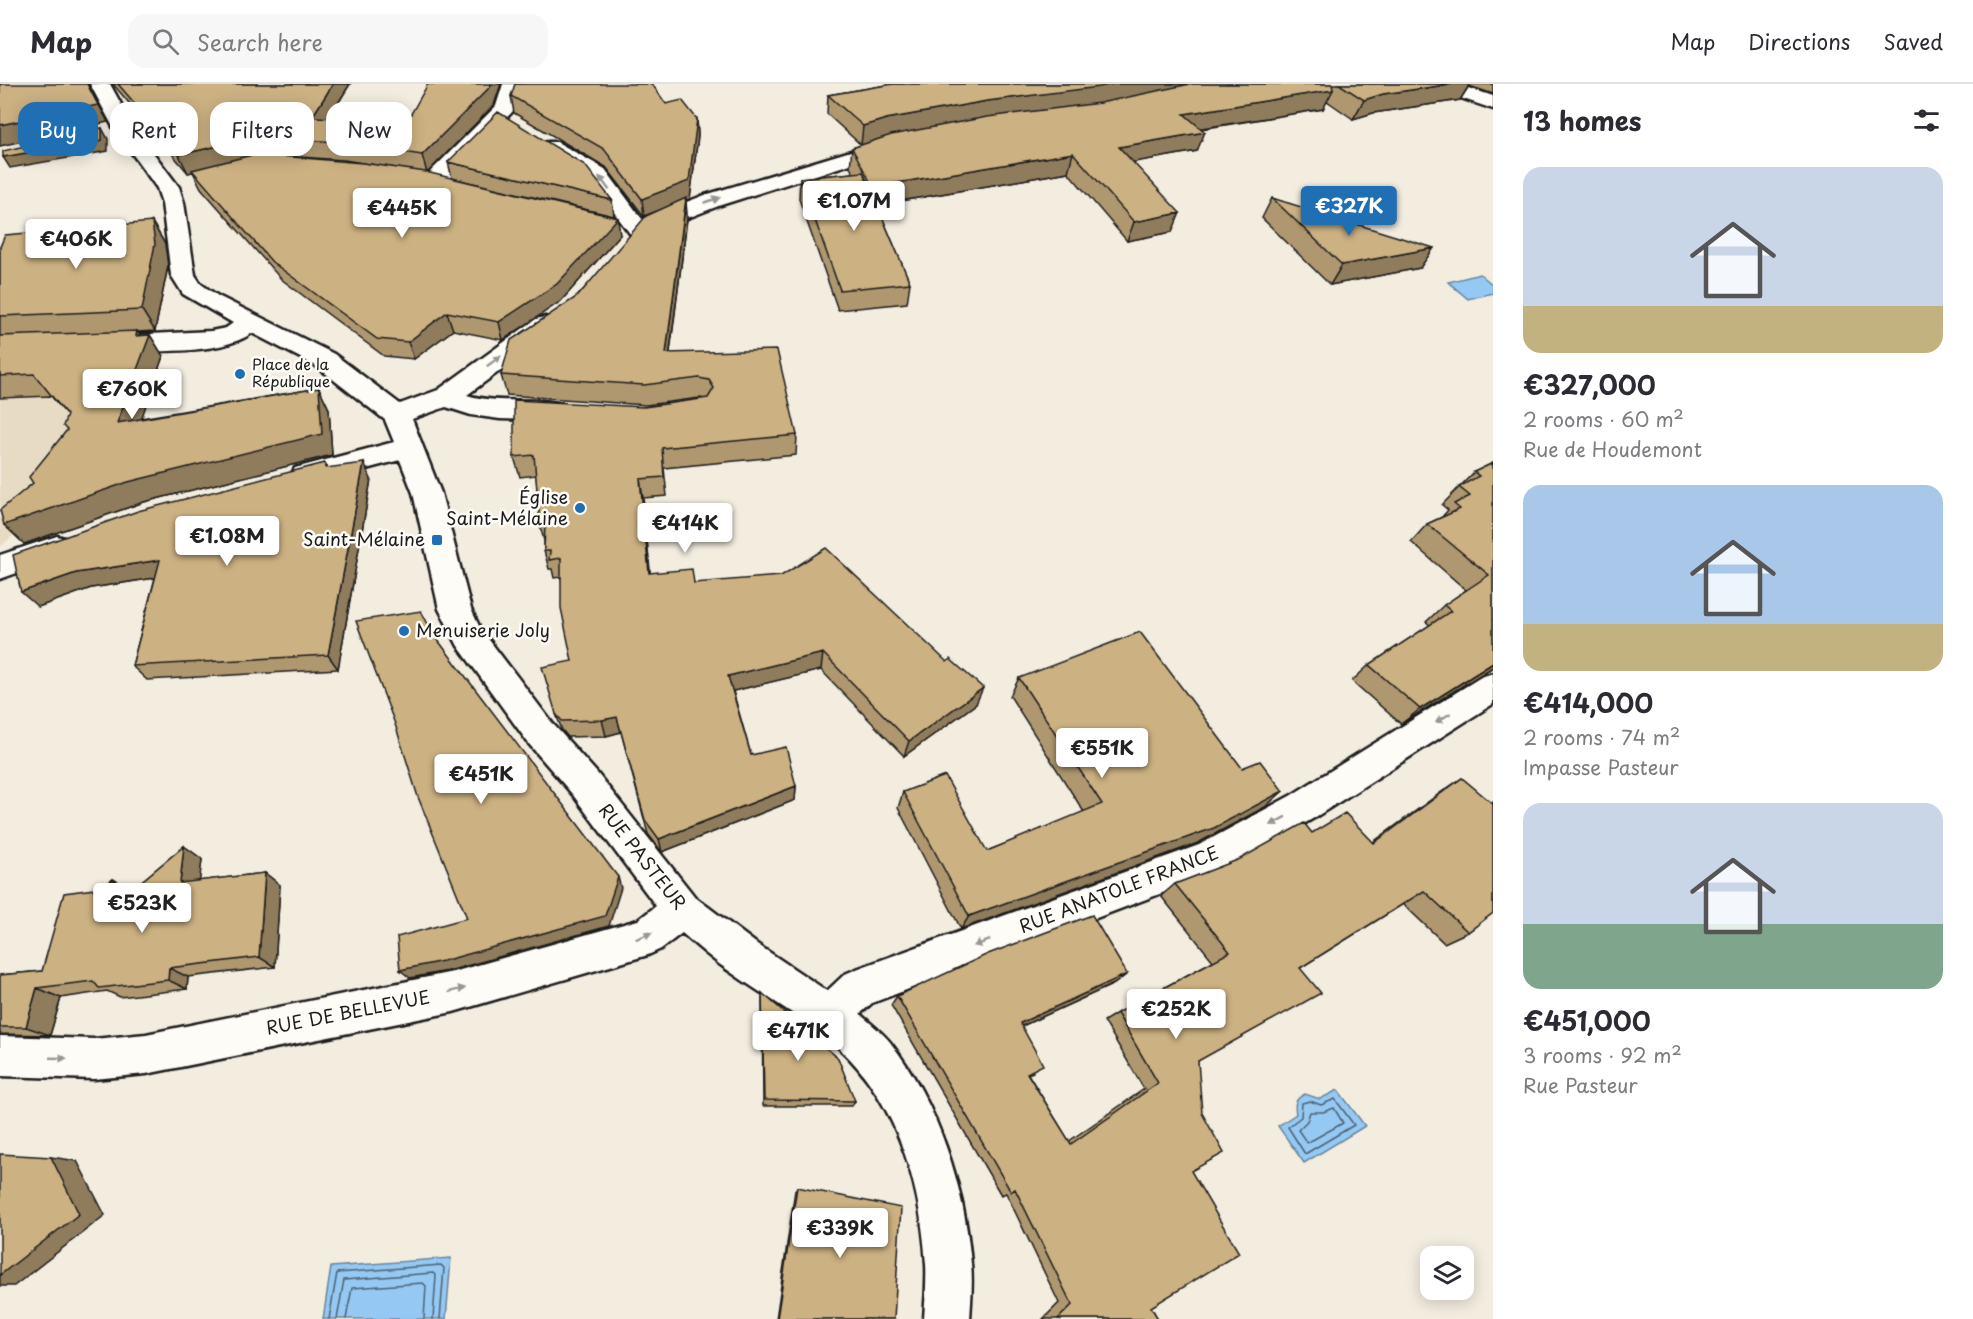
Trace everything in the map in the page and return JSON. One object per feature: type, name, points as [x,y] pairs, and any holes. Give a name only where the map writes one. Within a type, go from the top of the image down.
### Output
[{"type":"street","points":[[100,84],[113,129],[176,184],[173,203],[183,275],[192,289],[208,301],[325,360],[397,415],[411,447],[275,483]]},
{"type":"street","points":[[455,188],[423,180],[499,115],[506,107],[513,84]]},
{"type":"street","points":[[1438,84],[1493,103]]},
{"type":"street","points":[[499,115],[597,174],[632,239]]},
{"type":"street","points":[[632,239],[669,214],[913,140]]},
{"type":"street","points":[[607,224],[632,239]]},
{"type":"street","points":[[397,415],[447,396],[563,314]]},
{"type":"street","points":[[84,345],[211,339],[233,335],[250,322]]},
{"type":"street","points":[[447,396],[458,403],[474,406],[581,413]]},
{"type":"street","name":"RUE PASTEUR","points":[[411,447],[427,493],[455,609],[469,637],[541,734],[585,783],[682,910],[743,958],[829,1016],[858,1039],[875,1056],[900,1095],[926,1150],[944,1219],[949,1265],[947,1319]]},
{"type":"street","points":[[0,567],[78,539]]},
{"type":"street","name":"RUE ANATOLE FRANCE","points":[[829,1016],[859,988],[1210,858],[1302,807],[1493,687]]},
{"type":"street","name":"RUE DE BELLEVUE","points":[[0,1056],[94,1059],[146,1054],[453,992],[648,936],[682,910]]},
{"type":"shaded area","points":[[163,356],[138,429],[0,547],[0,369]]},
{"type":"water","points":[[1480,274],[1493,285],[1493,293],[1468,299],[1448,282]]},
{"type":"water","points":[[1338,1090],[1365,1126],[1304,1163],[1278,1126],[1296,1114],[1296,1102],[1305,1094],[1320,1099]]},
{"type":"water","points":[[451,1258],[446,1319],[323,1319],[331,1267]]},
{"type":"building","points":[[0,84],[87,84],[96,102],[18,102],[18,121],[0,125]]},
{"type":"building","points":[[118,84],[333,84],[314,114],[314,102],[210,102],[210,148],[198,151],[198,102],[133,102]]},
{"type":"building","points":[[428,84],[491,84],[490,87],[422,155],[412,153],[412,112]]},
{"type":"building","points":[[515,84],[652,84],[666,104],[682,100],[697,119],[689,181],[642,199],[604,149],[511,96]]},
{"type":"building","points":[[893,84],[1113,84],[987,101],[886,119],[863,126],[828,95]]},
{"type":"building","points":[[1190,84],[1332,84],[1333,90],[1184,114],[1205,132],[1119,147],[1180,213],[1134,222],[1073,153],[873,187],[852,148],[891,135],[987,117],[1100,103]]},
{"type":"building","points":[[1339,84],[1453,84],[1383,94],[1364,100]]},
{"type":"building","points":[[498,112],[585,165],[612,200],[448,162]]},
{"type":"building","points":[[314,117],[326,118],[326,141],[314,141]]},
{"type":"building","points":[[102,128],[102,140],[98,141],[98,129]]},
{"type":"building","points":[[18,148],[18,154],[3,157],[3,151]]},
{"type":"building","points":[[248,156],[280,156],[363,163],[426,172],[618,218],[557,284],[499,322],[447,312],[408,342],[377,339],[272,262],[192,170]]},
{"type":"building","points":[[863,172],[910,283],[840,290],[800,178]]},
{"type":"building","points":[[686,198],[666,353],[777,350],[797,435],[662,448],[664,477],[640,479],[649,573],[692,569],[694,583],[781,576],[826,548],[947,662],[950,659],[983,688],[909,741],[823,653],[728,676],[751,755],[786,747],[796,786],[659,839],[645,820],[617,717],[602,720],[562,721],[556,714],[542,667],[572,661],[561,608],[561,558],[549,560],[550,551],[544,551],[545,525],[540,525],[534,455],[514,457],[514,400],[644,407],[708,398],[714,388],[709,380],[699,378],[644,385],[501,375],[511,340],[578,296],[646,216]]},
{"type":"building","points":[[1272,198],[1434,248],[1342,265]]},
{"type":"building","points":[[152,222],[155,244],[142,310],[0,316],[0,247],[5,235]]},
{"type":"building","points":[[137,331],[136,336],[150,335],[117,423],[319,388],[322,434],[128,482],[4,525],[0,510],[33,483],[29,477],[67,430],[63,426],[67,415],[34,374],[0,376],[0,336]]},
{"type":"building","points":[[325,463],[326,468],[364,463],[328,655],[132,666],[160,560],[76,573],[21,592],[13,555],[138,511]]},
{"type":"building","points":[[1493,463],[1493,663],[1420,709],[1369,665],[1451,611],[1444,605],[1489,575],[1427,524],[1460,509],[1454,504],[1470,496],[1459,487],[1479,476],[1474,472]]},
{"type":"building","points":[[421,611],[434,635],[618,877],[605,916],[443,961],[400,970],[397,937],[467,918],[418,797],[395,724],[356,621]]},
{"type":"building","points":[[1140,632],[1242,768],[1260,761],[1283,791],[1214,828],[969,916],[903,792],[945,776],[987,851],[1102,804],[1019,678]]},
{"type":"building","points":[[1462,778],[1493,802],[1493,913],[1468,932],[1424,891],[1300,968],[1321,993],[1198,1061],[1202,1113],[1224,1153],[1191,1171],[1239,1253],[1151,1307],[1158,1319],[1058,1319],[1072,1305],[1015,1189],[1011,1192],[897,996],[988,954],[1092,915],[1127,974],[1020,1023],[1043,1065],[1027,1073],[1071,1144],[1158,1083],[1117,1013],[1230,952],[1175,884],[1240,859],[1304,823],[1312,833],[1345,813],[1374,843]]},
{"type":"building","points":[[184,846],[180,883],[265,873],[259,957],[169,968],[168,980],[99,988],[93,981],[37,988],[26,1027],[0,1027],[0,975],[42,971],[64,893],[102,888],[113,879],[126,894]]},
{"type":"building","points":[[762,993],[838,1058],[855,1101],[764,1100]]},
{"type":"building","points":[[0,1154],[51,1157],[79,1214],[0,1275]]},
{"type":"building","points":[[797,1187],[901,1208],[894,1319],[777,1319]]},
{"type":"place","name":"Place de la République","points":[[240,374]]},
{"type":"place","name":"Église Saint-Mélaine","points":[[580,508]]},
{"type":"place","name":"Saint-Mélaine","points":[[437,540]]},
{"type":"place","name":"Menuiserie Joly","points":[[404,631]]}]
